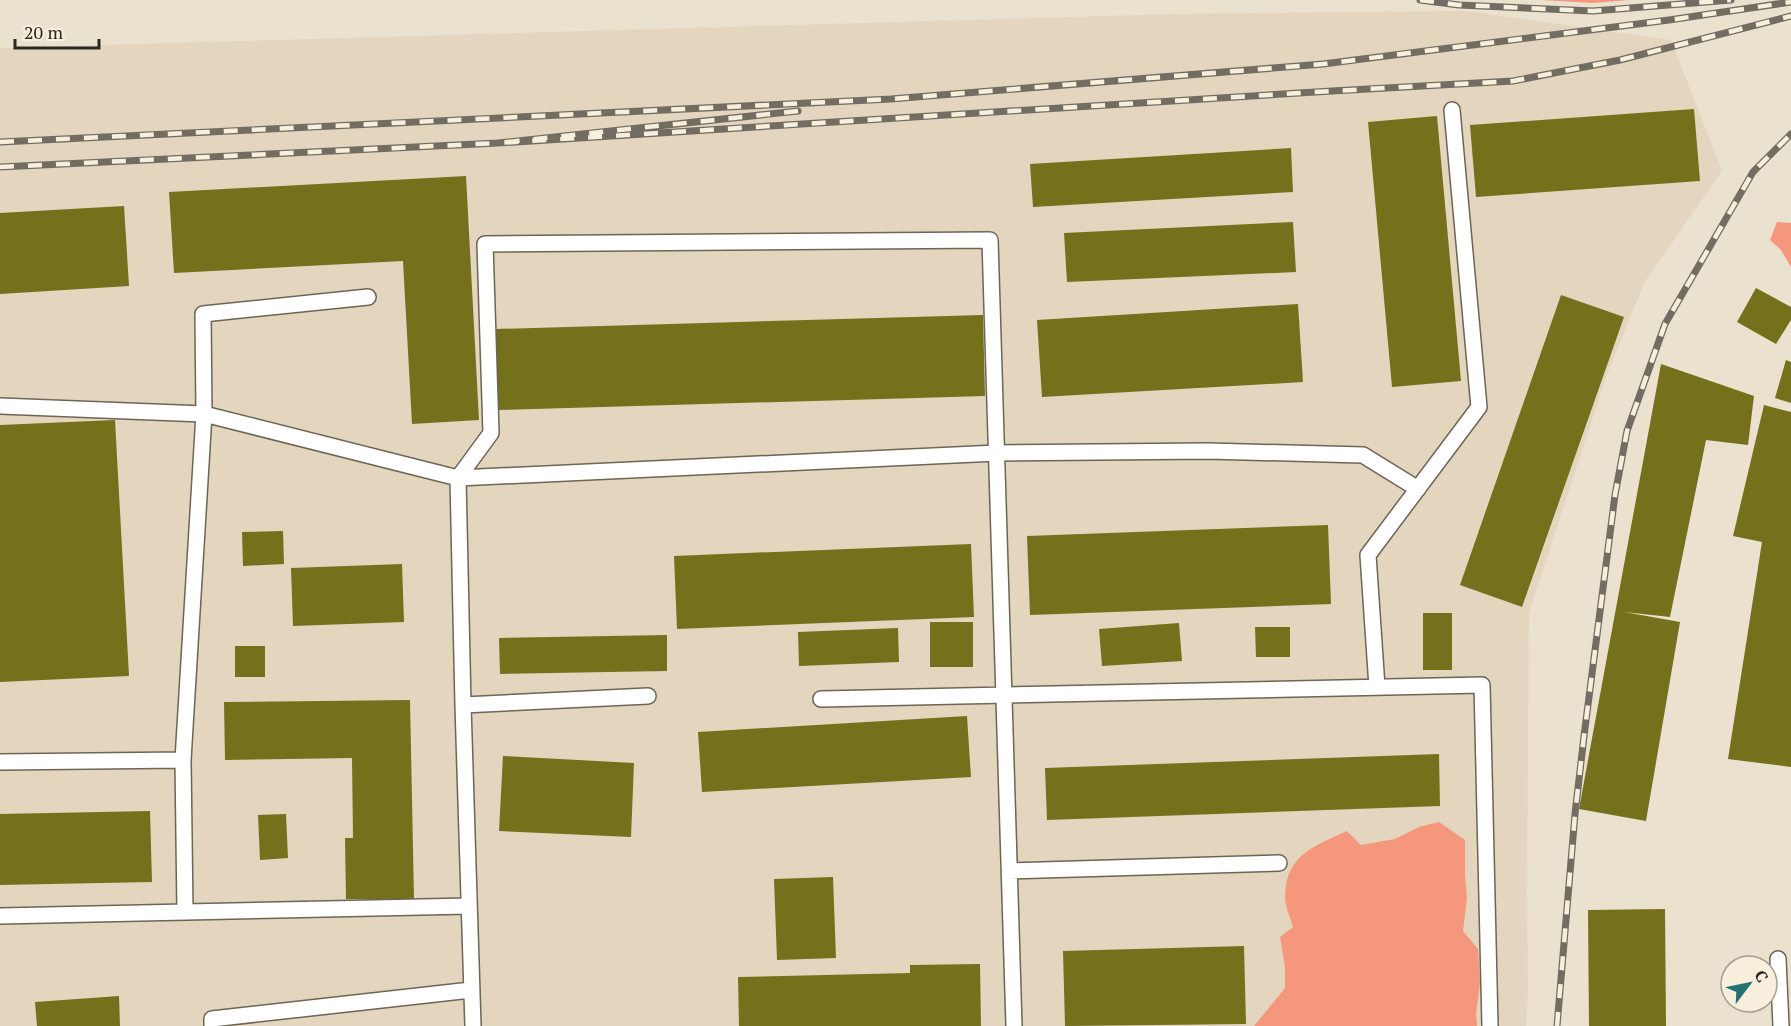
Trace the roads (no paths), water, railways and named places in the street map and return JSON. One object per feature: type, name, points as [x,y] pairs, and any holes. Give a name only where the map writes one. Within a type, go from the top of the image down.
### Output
[{"type":"lane","points":[[1377,687],[1368,555],[1479,407],[1452,110]]},
{"type":"lane","points":[[472,1026],[458,478],[491,433],[485,244],[990,240],[1014,1026]]},
{"type":"lane","points":[[185,912],[183,760],[204,414],[203,314],[368,297]]},
{"type":"lane","points":[[0,406],[204,414],[458,478],[997,453],[1208,451],[1363,456],[1418,489]]},
{"type":"lane","points":[[821,699],[1482,685],[1490,1026]]},
{"type":"lane","points":[[463,705],[648,696]]},
{"type":"lane","points":[[0,762],[183,760]]},
{"type":"lane","points":[[1010,871],[1279,863]]},
{"type":"lane","points":[[0,916],[469,906]]},
{"type":"lane","points":[[1779,981],[1781,1026]]},
{"type":"lane","points":[[212,1026],[212,1019],[471,990]]},
{"type":"railway","points":[[1420,0],[1459,5],[1593,11],[1731,0]]},
{"type":"railway","points":[[0,142],[891,99],[1323,64],[1669,20],[1791,2]]},
{"type":"railway","points":[[798,111],[498,143],[1513,81],[1620,60],[1791,16]]},
{"type":"railway","points":[[1557,1026],[1584,736],[1615,495],[1627,431],[1665,324],[1753,172],[1791,134]]},
{"type":"railway","points":[[0,167],[498,143]]}]
